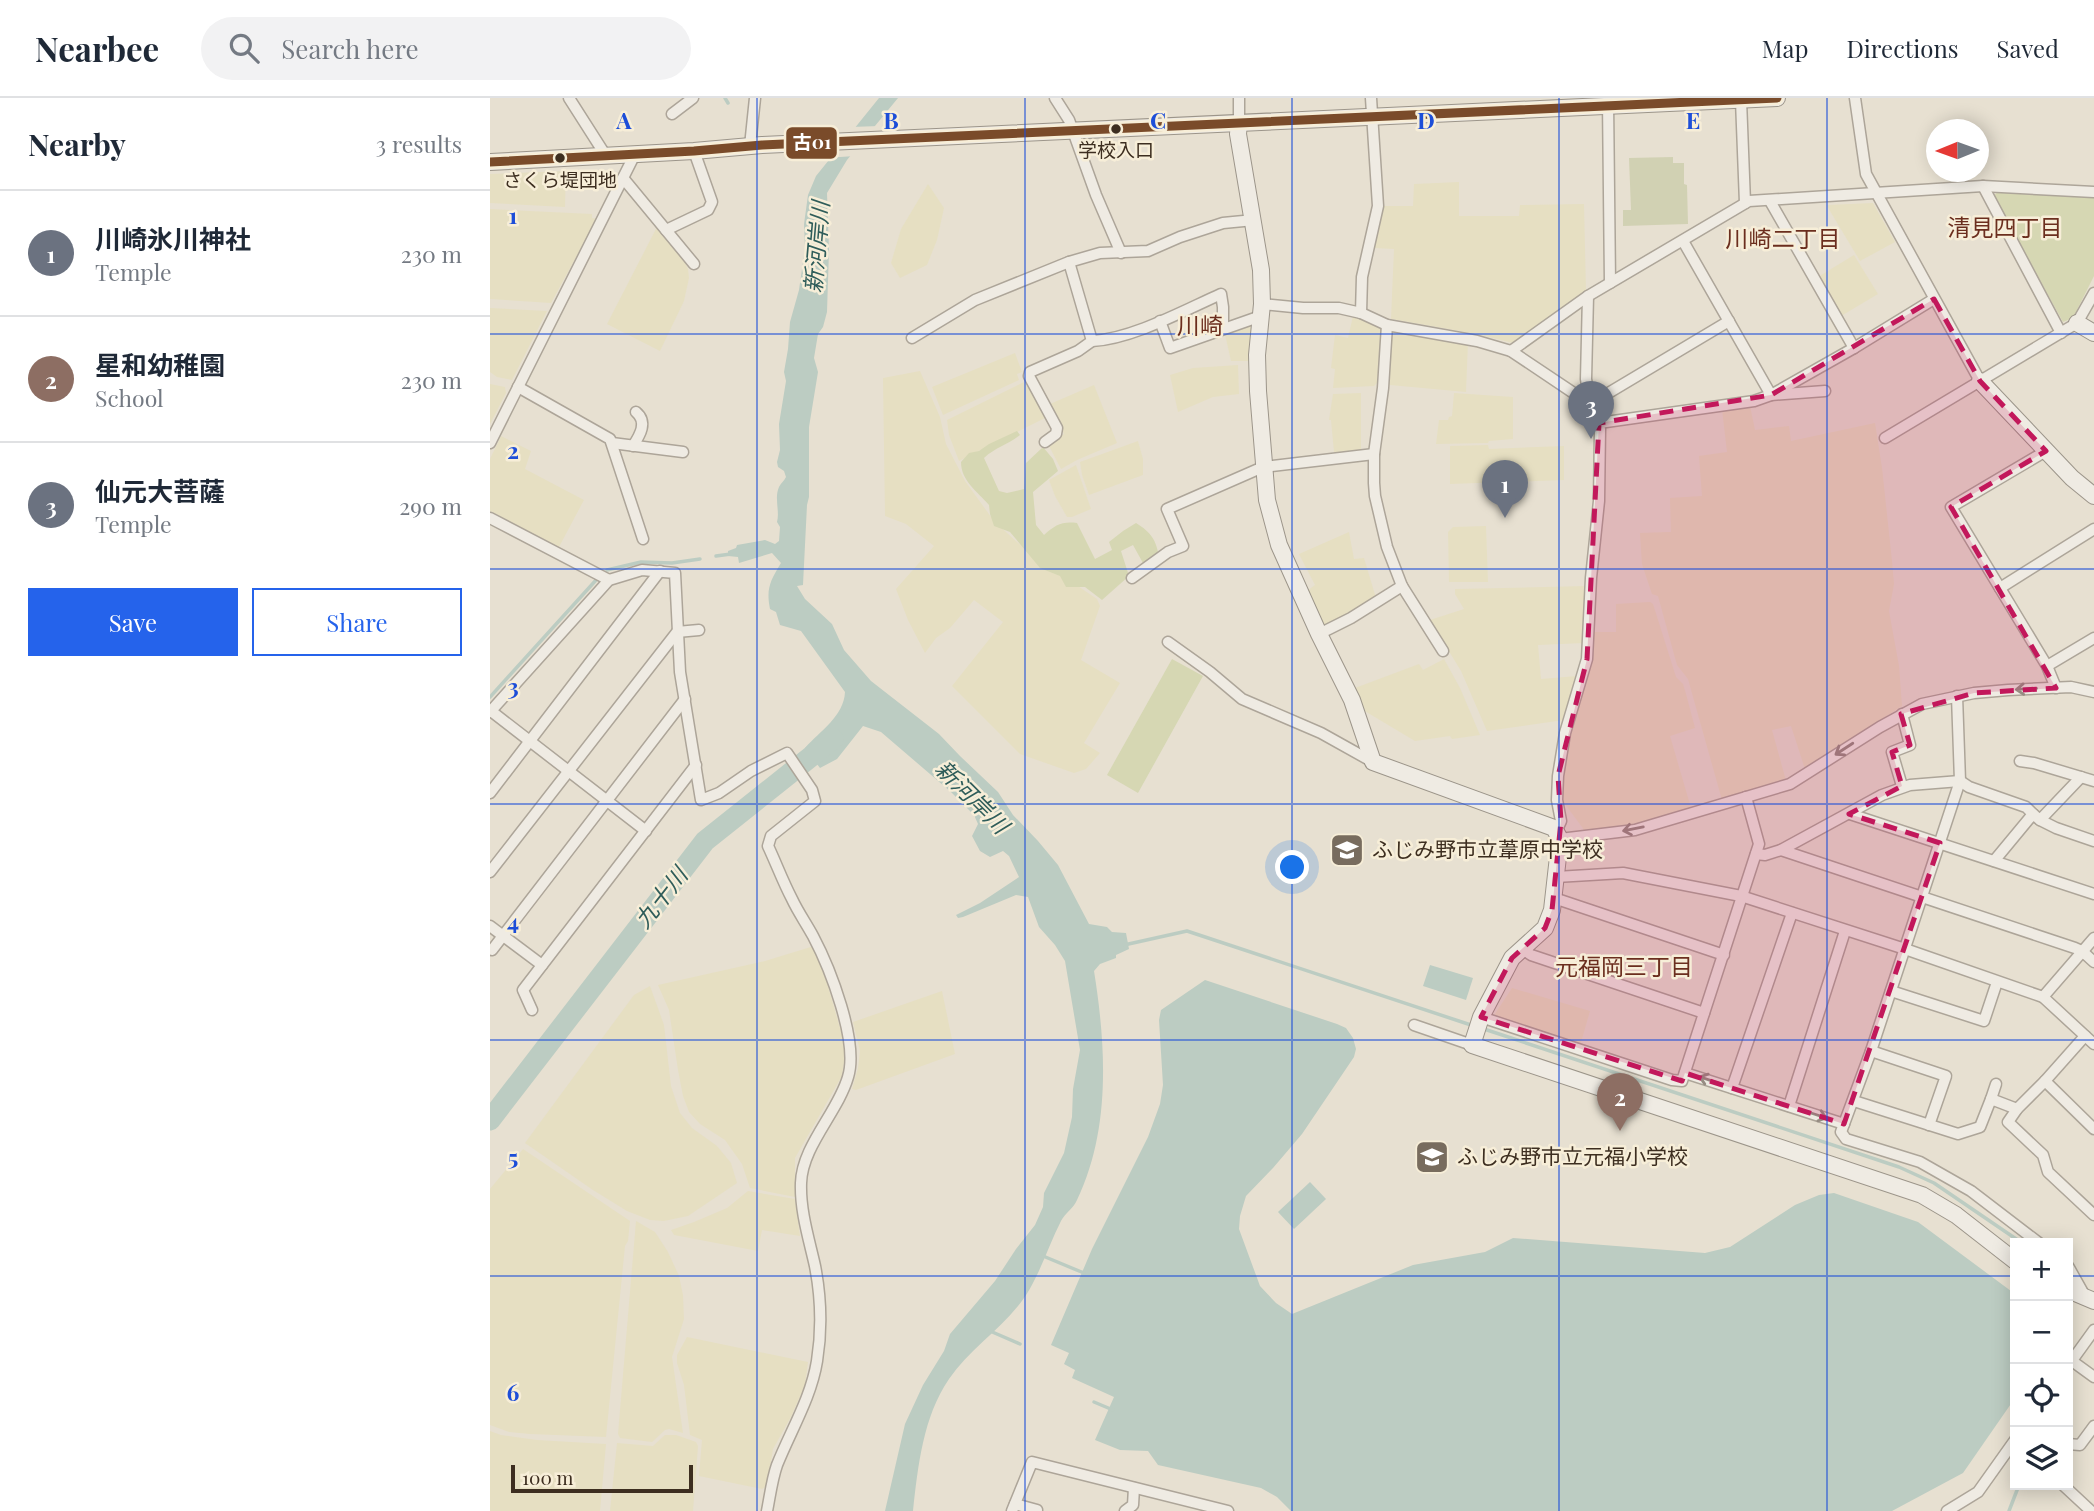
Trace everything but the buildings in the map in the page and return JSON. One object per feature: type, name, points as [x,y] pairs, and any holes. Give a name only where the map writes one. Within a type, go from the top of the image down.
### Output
[{"type":"street","points":[[569,98],[606,156]]},
{"type":"street","points":[[671,114],[693,98]]},
{"type":"street","points":[[755,98],[756,145]]},
{"type":"street","points":[[1055,98],[1069,120],[1096,195],[1121,253]]},
{"type":"street","points":[[1239,98],[1238,134],[1261,270],[1262,310],[1257,355],[1267,500],[1279,545],[1352,700],[1373,762]]},
{"type":"street","points":[[1361,313],[1362,277],[1378,205],[1371,98]]},
{"type":"street","points":[[490,162],[635,155],[756,145],[1239,123],[1608,102],[1777,98]]},
{"type":"street","points":[[1855,98],[1866,174],[1980,381],[2072,478],[2094,496]]},
{"type":"street","points":[[1741,100],[1745,203]]},
{"type":"street","points":[[1608,102],[1610,283]]},
{"type":"street","points":[[666,230],[708,210],[712,202],[694,151]]},
{"type":"street","points":[[490,443],[635,155]]},
{"type":"street","points":[[623,178],[694,264]]},
{"type":"street","points":[[1983,186],[2061,333]]},
{"type":"street","points":[[1511,351],[1588,296],[1749,201],[1983,186],[2094,192]]},
{"type":"street","points":[[1770,201],[1854,348]]},
{"type":"street","points":[[912,338],[975,300],[1069,262],[1100,253],[1148,251],[1223,223],[1254,220]]},
{"type":"street","points":[[1683,241],[1771,395]]},
{"type":"street","points":[[1069,262],[1092,341]]},
{"type":"street","points":[[1885,438],[2077,323],[2094,293]]},
{"type":"street","points":[[1045,442],[1056,434],[1057,428],[1029,376],[1030,372],[1077,351],[1092,341],[1108,340],[1221,294],[1223,329]]},
{"type":"street","points":[[1472,1045],[1481,1017],[1512,958],[1545,928],[1554,898],[1561,821],[1557,800],[1558,776],[1565,733],[1587,659],[1598,501],[1599,423],[1590,404],[1586,379],[1588,296]]},
{"type":"street","points":[[1599,423],[1754,401],[1771,395],[1934,299]]},
{"type":"street","points":[[1160,321],[1170,348],[1223,329],[1262,310],[1339,308],[1361,313],[1388,325],[1477,341],[1511,351],[1590,404]]},
{"type":"street","points":[[1590,404],[1728,321]]},
{"type":"street","points":[[2077,323],[2094,333]]},
{"type":"street","points":[[1388,325],[1374,454],[1375,496],[1387,547],[1402,586],[1443,651]]},
{"type":"street","points":[[518,387],[610,439],[643,539]]},
{"type":"street","points":[[1771,395],[1825,391]]},
{"type":"street","points":[[633,446],[642,430],[643,422],[636,412]]},
{"type":"street","points":[[611,443],[683,452]]},
{"type":"street","points":[[2046,451],[1951,507],[2047,666],[2056,688]]},
{"type":"street","points":[[1132,578],[1168,552],[1182,546],[1167,509],[1263,467],[1374,454]]},
{"type":"street","points":[[490,518],[609,580]]},
{"type":"street","points":[[2000,588],[2094,528]]},
{"type":"street","points":[[646,831],[490,711],[609,580],[642,570],[675,573],[680,672],[701,800],[719,793],[751,771],[787,753],[812,790],[815,801],[771,836],[768,846],[831,975],[849,1037],[851,1056],[844,1091],[803,1165],[801,1182],[819,1295],[817,1360],[811,1388],[776,1467],[767,1511]]},
{"type":"street","points":[[490,793],[660,571]]},
{"type":"street","points":[[1319,634],[1351,618],[1402,586]]},
{"type":"street","points":[[490,873],[677,632],[699,630]]},
{"type":"street","points":[[2047,666],[2094,638]]},
{"type":"street","points":[[1168,642],[1242,699],[1321,733],[1373,762],[1554,828],[1558,835]]},
{"type":"street","points":[[1558,835],[1635,830],[1790,784],[1922,704],[1957,696],[2008,690],[2071,687],[2094,692]]},
{"type":"street","points":[[1957,696],[1960,781],[1871,1051],[1841,1132],[1846,1139],[1920,1162],[1971,1191],[2032,1238]]},
{"type":"street","points":[[492,950],[685,699]]},
{"type":"street","points":[[1902,714],[1910,745],[1892,752],[1902,786]]},
{"type":"street","points":[[2020,761],[2094,781]]},
{"type":"street","points":[[532,1010],[523,990],[696,765]]},
{"type":"street","points":[[1994,861],[2013,836],[2081,777]]},
{"type":"street","points":[[1756,854],[1765,855],[1781,850],[1902,786],[1960,781],[1969,787],[2026,807],[2056,828],[2094,841]]},
{"type":"street","points":[[1481,1017],[1682,1081],[1759,844],[1746,797]]},
{"type":"street","points":[[1850,814],[2094,894]]},
{"type":"street","points":[[1781,850],[2082,951],[2094,962]]},
{"type":"street","points":[[1556,877],[1623,873],[1741,896],[2043,997],[2094,1044]]},
{"type":"street","points":[[1554,898],[1724,955]]},
{"type":"street","points":[[1732,1088],[1792,913]]},
{"type":"street","points":[[490,926],[542,965]]},
{"type":"street","points":[[1789,1106],[1845,931]]},
{"type":"street","points":[[2043,997],[2094,938]]},
{"type":"street","points":[[1521,948],[1531,955],[1704,1013]]},
{"type":"street","points":[[1891,991],[1984,1021],[1997,982]]},
{"type":"street","points":[[1414,1025],[1922,1195],[1956,1215],[2010,1257]]},
{"type":"street","points":[[2085,1036],[2008,1122],[2043,1155],[2048,1172],[2094,1215]]},
{"type":"street","points":[[1871,1051],[1946,1076],[1929,1125]]},
{"type":"street","points":[[1685,1073],[1844,1124]]},
{"type":"street","points":[[2045,1081],[2094,1129]]},
{"type":"street","points":[[1854,1101],[1958,1134],[1980,1127],[1996,1084]]},
{"type":"street","points":[[1991,1099],[2017,1109]]},
{"type":"street","points":[[2073,1274],[2090,1299]]},
{"type":"street","points":[[2073,1292],[2090,1299]]},
{"type":"street","points":[[2073,1360],[2094,1329]]},
{"type":"street","points":[[2073,1366],[2094,1377]]},
{"type":"street","points":[[2073,1444],[2080,1445],[2094,1426]]},
{"type":"street","points":[[1947,1511],[1978,1492],[2010,1447]]},
{"type":"street","points":[[1037,1510],[1014,1507],[1032,1462],[1228,1511]]},
{"type":"street","points":[[1132,1509],[1135,1488]]},
{"type":"street","points":[[2068,1490],[2091,1511]]},
{"type":"highlighted area","points":[[1934,299],[1980,381],[2046,451],[1951,507],[2056,688],[1974,693],[1901,714],[1910,745],[1892,752],[1902,786],[1849,814],[1940,843],[1844,1124],[1685,1073],[1682,1081],[1481,1017],[1512,958],[1545,928],[1552,910],[1561,821],[1558,776],[1587,659],[1599,423],[1771,395]]},
{"type":"shaded area","points":[[566,171],[565,207],[490,203],[490,174]]},
{"type":"shaded area","points":[[1459,182],[1459,216],[1519,216],[1520,205],[1584,204],[1586,291],[1513,343],[1391,319],[1394,249],[1374,248],[1382,206],[1413,206],[1414,184]]},
{"type":"shaded area","points":[[928,184],[944,208],[937,240],[927,265],[900,278],[891,263],[901,229]]},
{"type":"shaded area","points":[[1873,203],[1895,242],[1860,261],[1827,206]]},
{"type":"shaded area","points":[[490,209],[592,214],[592,218],[597,219],[551,303],[490,299]]},
{"type":"shaded area","points":[[658,225],[683,258],[689,278],[684,301],[660,351],[607,324]]},
{"type":"shaded area","points":[[1854,255],[1878,294],[1841,316],[1818,277]]},
{"type":"shaded area","points":[[490,308],[547,311],[512,380],[497,377],[490,372]]},
{"type":"shaded area","points":[[1353,316],[1383,329],[1378,382],[1374,386],[1333,388],[1335,369],[1331,368],[1335,335],[1348,338]]},
{"type":"shaded area","points":[[1252,324],[1249,361],[1231,361],[1224,330]]},
{"type":"shaded area","points":[[1395,330],[1468,342],[1466,392],[1390,385],[1387,382],[1391,333]]},
{"type":"shaded area","points":[[1015,353],[1022,372],[1017,374],[1019,380],[943,415],[932,387]]},
{"type":"shaded area","points":[[1238,365],[1239,394],[1213,397],[1178,412],[1170,375],[1193,368]]},
{"type":"shaded area","points":[[920,371],[940,417],[946,444],[965,481],[994,521],[1029,553],[1097,599],[1100,606],[1081,660],[1120,683],[1084,743],[1100,753],[1086,769],[1074,773],[1020,754],[952,686],[1003,622],[974,600],[950,628],[936,638],[925,653],[908,620],[896,589],[934,546],[906,524],[885,516],[883,378]]},
{"type":"shaded area","points":[[1028,380],[1047,417],[959,461],[949,435],[947,420]]},
{"type":"shaded area","points":[[490,384],[505,387],[506,393],[490,424]]},
{"type":"shaded area","points":[[1094,385],[1117,443],[1061,469],[1048,444],[1064,434],[1050,404]]},
{"type":"shaded area","points":[[1361,393],[1361,452],[1337,455],[1334,452],[1329,420],[1333,394]]},
{"type":"shaded area","points":[[1454,393],[1513,397],[1513,439],[1488,443],[1436,444],[1439,420],[1448,420],[1452,416]]},
{"type":"shaded area","points":[[1750,406],[1755,430],[1789,426],[1791,441],[1875,423],[1894,584],[1889,611],[1899,666],[1902,706],[1805,769],[1791,726],[1772,730],[1784,781],[1722,800],[1688,679],[1677,665],[1658,596],[1652,594],[1642,564],[1640,533],[1671,532],[1670,498],[1702,496],[1699,456],[1727,452],[1722,409]]},
{"type":"shaded area","points":[[501,436],[531,451],[525,469],[584,500],[559,547],[490,511],[490,459]]},
{"type":"shaded area","points":[[1138,441],[1143,459],[1143,475],[1089,495],[1080,462]]},
{"type":"shaded area","points":[[1488,445],[1489,449],[1564,446],[1564,480],[1450,484],[1450,446]]},
{"type":"shaded area","points":[[1076,465],[1091,509],[1067,517],[1049,480]]},
{"type":"shaded area","points":[[1486,526],[1488,582],[1449,582],[1448,532],[1453,527]]},
{"type":"shaded area","points":[[1349,532],[1354,559],[1364,558],[1376,598],[1324,627],[1307,591],[1315,585],[1299,554]]},
{"type":"shaded area","points":[[1587,586],[1584,643],[1538,645],[1541,679],[1577,676],[1564,720],[1487,731],[1461,671],[1430,620],[1464,609],[1455,589]]},
{"type":"shaded area","points":[[1616,604],[1653,604],[1676,677],[1683,684],[1695,728],[1670,736],[1691,808],[1650,821],[1585,831],[1562,800],[1563,772],[1593,632],[1616,632]]},
{"type":"shaded area","points":[[1444,659],[1480,735],[1415,741],[1363,710],[1355,688],[1419,664],[1423,670]]},
{"type":"shaded area","points":[[814,946],[846,1049],[842,1076],[795,1158],[795,1197],[750,1188],[742,1164],[725,1140],[700,1124],[689,1112],[683,1096],[669,1010],[658,985],[765,961]]},
{"type":"shaded area","points":[[650,986],[664,1025],[671,1086],[680,1113],[692,1128],[717,1146],[731,1163],[737,1183],[688,1216],[664,1221],[650,1220],[627,1211],[525,1143],[634,995]]},
{"type":"shaded area","points":[[1512,988],[1590,1011],[1580,1046],[1493,1017]]},
{"type":"shaded area","points":[[942,991],[955,1054],[856,1090],[852,1089],[860,1051],[853,1022]]},
{"type":"shaded area","points":[[523,1149],[630,1221],[625,1246],[606,1437],[509,1432],[490,1425],[490,1189]]},
{"type":"shaded area","points":[[748,1191],[795,1199],[800,1236],[762,1230],[758,1251],[674,1235],[671,1230],[727,1208]]},
{"type":"shaded area","points":[[636,1221],[655,1232],[668,1252],[679,1276],[683,1295],[684,1319],[672,1357],[683,1433],[665,1430],[652,1442],[620,1438],[618,1434]]},
{"type":"shaded area","points":[[687,1337],[808,1362],[805,1385],[773,1449],[767,1486],[762,1489],[699,1476],[702,1440],[690,1435],[684,1385],[677,1363],[677,1355]]},
{"type":"shaded area","points":[[490,1431],[537,1440],[606,1444],[600,1511],[490,1511]]},
{"type":"shaded area","points":[[665,1435],[676,1435],[696,1442],[698,1446],[693,1511],[610,1511],[617,1443],[653,1446]]},
{"type":"green space","points":[[1673,157],[1673,163],[1684,163],[1688,224],[1623,226],[1623,210],[1631,210],[1629,158]]},
{"type":"green space","points":[[1998,192],[2094,197],[2094,276],[2073,318],[2063,322],[1993,196]]},
{"type":"green space","points":[[1017,431],[1020,435],[984,458],[999,491],[1007,493],[1024,489],[1026,463],[1043,447],[1053,459],[1058,471],[1033,492],[1036,525],[1044,535],[1059,524],[1077,523],[1095,559],[1112,550],[1109,542],[1136,523],[1152,538],[1159,558],[1143,563],[1133,545],[1121,551],[1129,576],[1102,600],[1085,587],[1066,587],[1060,576],[1040,568],[1010,532],[994,526],[989,505],[971,486],[962,469],[961,462],[969,453],[979,451]]},
{"type":"green space","points":[[1172,659],[1203,676],[1138,793],[1107,775]]},
{"type":"water","name":"新河岸川","points":[[879,98],[898,98],[847,160],[827,193],[827,312],[818,334],[814,358],[818,372],[809,427],[809,497],[803,585],[797,586],[805,599],[832,624],[844,650],[871,681],[939,734],[998,792],[1013,815],[1058,865],[1089,924],[1107,927],[1112,932],[1126,933],[1129,949],[1100,964],[1094,971],[1101,1028],[1103,1087],[1096,1145],[1088,1173],[1076,1203],[1061,1221],[1025,1297],[957,1369],[940,1394],[923,1442],[913,1511],[885,1511],[905,1424],[923,1385],[944,1351],[950,1334],[995,1281],[1035,1225],[1043,1207],[1044,1193],[1064,1153],[1072,1117],[1073,1089],[1080,1050],[1065,961],[1039,927],[1028,897],[1016,895],[963,917],[958,918],[956,915],[980,903],[1019,877],[1009,856],[1003,851],[990,857],[980,851],[972,836],[978,824],[974,815],[881,732],[863,726],[837,759],[820,768],[805,748],[836,716],[844,701],[845,692],[801,631],[780,625],[776,612],[770,609],[770,585],[781,563],[772,553],[739,563],[738,557],[728,556],[728,551],[737,545],[765,540],[775,544],[779,541],[777,496],[786,477],[777,462],[780,450],[779,424],[786,381],[784,372],[790,322],[799,290],[805,248],[804,224],[808,195],[816,176]]},
{"type":"water","points":[[1430,965],[1473,978],[1466,1000],[1423,986]]},
{"type":"water","points":[[1205,980],[1337,1024],[1346,1028],[1353,1038],[1356,1049],[1354,1057],[1302,1134],[1246,1196],[1240,1216],[1239,1229],[1260,1286],[1276,1303],[1292,1314],[1413,1265],[1485,1252],[1513,1238],[1705,1253],[1730,1247],[1795,1205],[1819,1195],[1834,1193],[1918,1222],[2010,1290],[2010,1405],[1963,1473],[1892,1511],[1291,1511],[1277,1497],[1261,1488],[1158,1465],[1148,1451],[1120,1450],[1095,1440],[1114,1397],[1072,1378],[1075,1370],[1064,1364],[1069,1353],[1051,1345],[1092,1249],[1148,1137],[1160,1104],[1163,1085],[1159,1020],[1161,1010]]},
{"type":"water","points":[[1310,1182],[1326,1199],[1294,1229],[1278,1212]]},
{"type":"pier","points":[[880,126],[855,156],[825,158],[850,127]]},
{"type":"waterway","points":[[725,98],[728,103]]},
{"type":"waterway","points":[[716,556],[731,554]]},
{"type":"waterway","points":[[607,570],[641,562],[672,563],[700,559]]},
{"type":"waterway","points":[[490,697],[597,579]]},
{"type":"waterway","name":"九十川","points":[[490,1120],[705,841],[833,739]]},
{"type":"waterway","points":[[1124,945],[1187,931],[1474,1026]]},
{"type":"waterway","points":[[1481,1028],[1899,1167],[1934,1183],[2015,1238]]},
{"type":"waterway","points":[[1043,1256],[1084,1273]]},
{"type":"waterway","points":[[990,1331],[1020,1344]]},
{"type":"waterway","points":[[1094,1402],[1113,1410]]},
{"type":"waterway","points":[[2009,1511],[2017,1490]]},
{"type":"transit line","name":"古01","points":[[490,162],[762,145],[1777,98]]},
{"type":"place","name":"学校入口","points":[[1116,129]]},
{"type":"place","name":"さくら堤団地","points":[[560,158]]},
{"type":"place","name":"仙元大菩薩","points":[[1591,439]]},
{"type":"place","name":"川崎氷川神社","points":[[1505,518]]},
{"type":"place","name":"ふじみ野市立葦原中学校","points":[[1347,850]]},
{"type":"place","name":"星和幼稚園","points":[[1620,1131]]},
{"type":"place","name":"ふじみ野市立元福小学校","points":[[1432,1157]]},
{"type":"district","name":"清見四丁目","points":[[2005,228]]},
{"type":"district","name":"川崎二丁目","points":[[1783,239]]},
{"type":"district","name":"川崎","points":[[1200,326]]},
{"type":"district","name":"元福岡三丁目","points":[[1624,967]]}]
